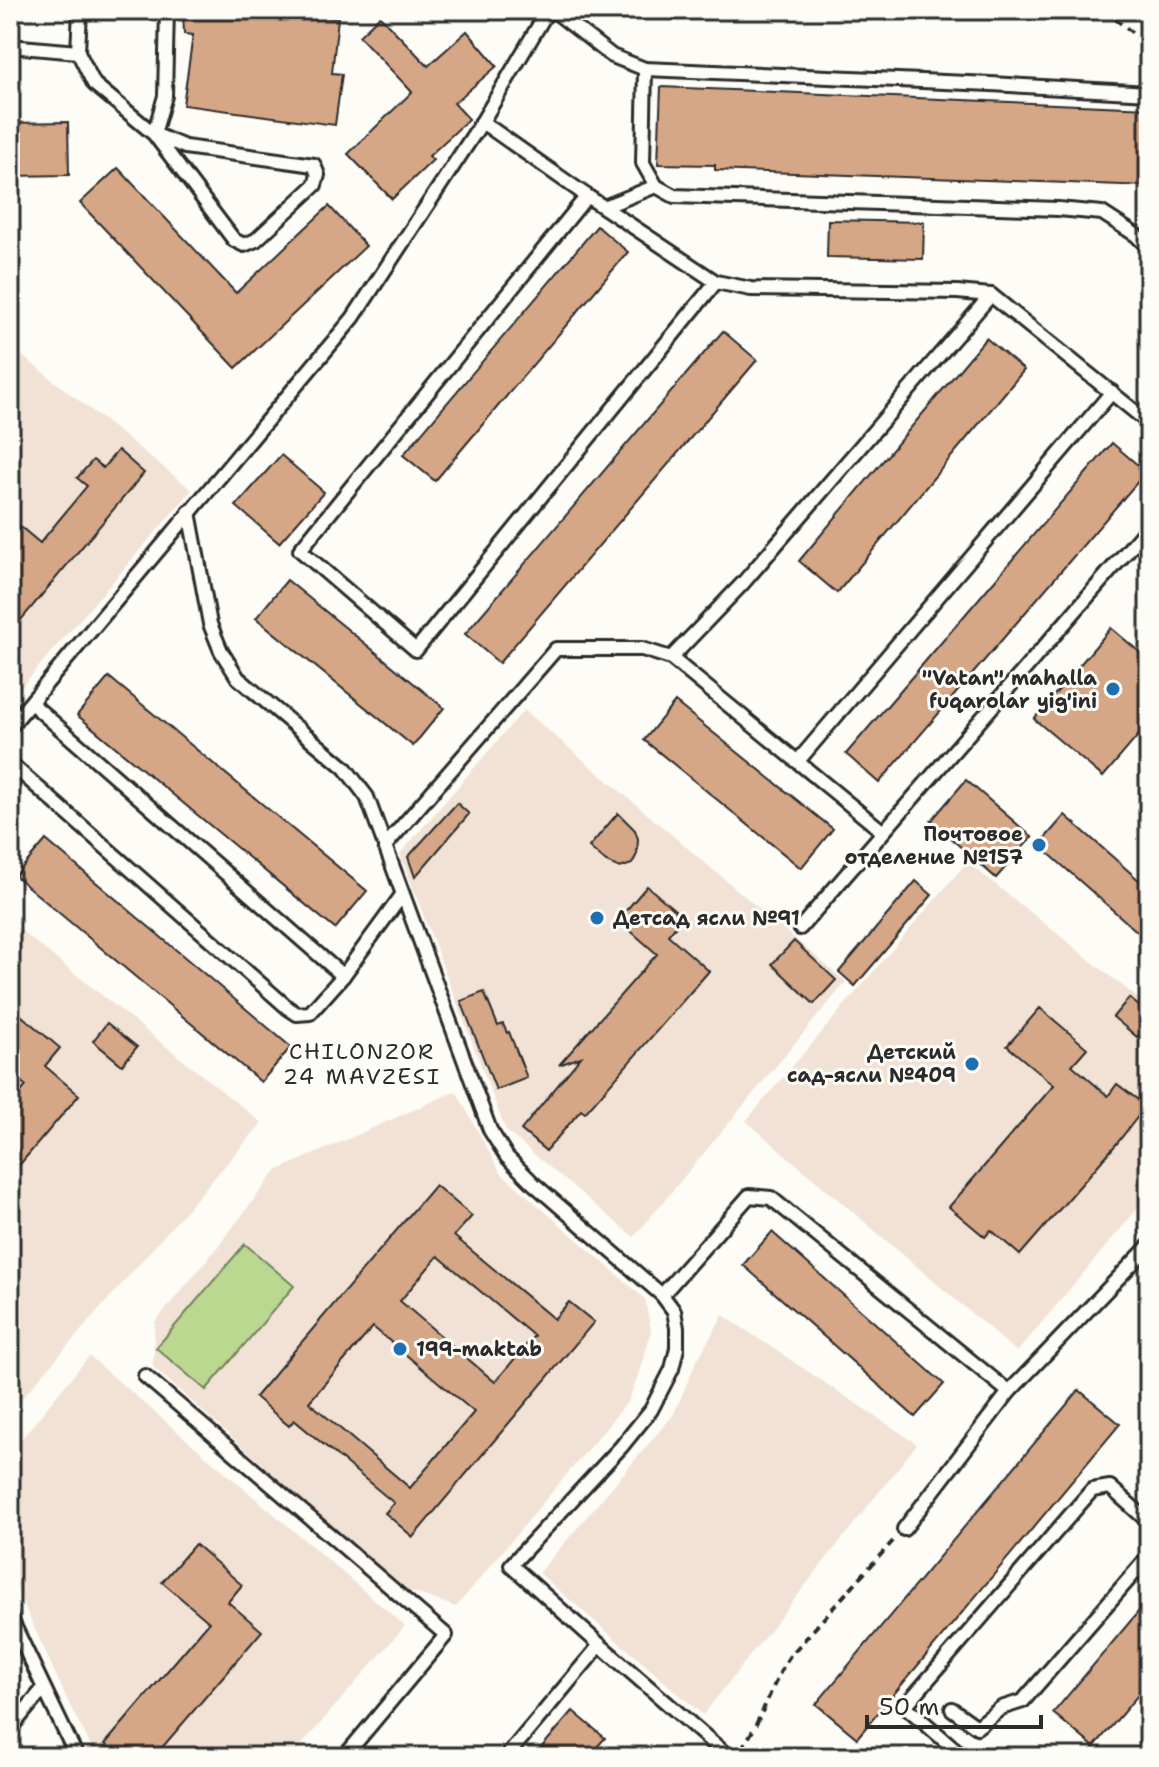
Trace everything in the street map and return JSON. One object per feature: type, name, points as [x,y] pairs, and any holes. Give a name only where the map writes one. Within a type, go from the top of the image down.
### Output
[{"type":"lane","points":[[80,10],[78,52],[94,84],[154,134],[234,240],[244,245],[256,240],[315,185],[318,175],[314,165],[185,147],[154,134]]},
{"type":"lane","points":[[154,134],[165,96],[167,10]]},
{"type":"lane","points":[[10,727],[353,318],[482,122],[550,10],[612,56],[645,69],[1149,93]]},
{"type":"lane","points":[[10,46],[78,52]]},
{"type":"lane","points":[[645,69],[643,163],[656,186],[674,196],[1102,213],[1136,235],[1149,248]]},
{"type":"lane","points":[[482,122],[716,282],[751,289],[991,295],[1149,423]]},
{"type":"lane","points":[[604,207],[656,186]]},
{"type":"lane","points":[[587,196],[300,550],[416,650],[716,282]]},
{"type":"lane","points":[[671,658],[743,583],[991,295]]},
{"type":"lane","points":[[798,761],[1112,392]]},
{"type":"lane","points":[[189,512],[210,624],[221,651],[238,678],[345,768],[367,797],[490,1130],[507,1157],[534,1184],[662,1295],[674,1311],[677,1348],[672,1369],[651,1410],[621,1447],[511,1565],[732,1757]]},
{"type":"lane","points":[[800,928],[1149,526]]},
{"type":"lane","points":[[385,846],[556,649],[642,649],[671,658],[882,831]]},
{"type":"lane","points":[[31,703],[343,976]]},
{"type":"lane","points":[[10,763],[297,1014],[310,1013],[343,976],[402,895]]},
{"type":"lane","points":[[662,1295],[749,1196],[771,1198],[1009,1392]]},
{"type":"lane","points":[[904,1529],[1009,1392],[1149,1246]]},
{"type":"lane","points":[[145,1376],[446,1635],[344,1757]]},
{"type":"lane","points":[[964,1757],[905,1706],[1092,1490],[1110,1487],[1149,1522]]},
{"type":"lane","points":[[952,1709],[977,1727],[1001,1708],[1023,1701],[1149,1556]]},
{"type":"lane","points":[[10,1617],[77,1757]]},
{"type":"lane","points":[[506,1757],[600,1645]]},
{"type":"lane","points":[[10,1729],[43,1689]]},
{"type":"path","points":[[1104,10],[1149,46]]},
{"type":"path","points":[[732,1757],[751,1735],[767,1705],[777,1676],[789,1657],[904,1529]]},
{"type":"shaded area","points":[[10,346],[192,490],[10,700]]},
{"type":"shaded area","name":"Детсад ясли №91","points":[[524,710],[846,982],[634,1237],[506,1131],[400,854]]},
{"type":"shaded area","name":"Детский сад-ясли №409","points":[[967,862],[1149,1007],[1149,1195],[1017,1352],[746,1121]]},
{"type":"shaded area","points":[[10,922],[262,1123],[10,1412]]},
{"type":"shaded area","name":"199-maktab","points":[[456,1091],[500,1172],[645,1299],[651,1331],[628,1401],[456,1607],[401,1588],[153,1367],[155,1322],[276,1171]]},
{"type":"shaded area","points":[[723,1315],[917,1444],[703,1715],[539,1573],[674,1414],[695,1364]]},
{"type":"shaded area","points":[[89,1356],[405,1626],[291,1757],[97,1757],[72,1710],[10,1575],[10,1453]]},
{"type":"green space","points":[[245,1244],[294,1286],[206,1390],[156,1348]]},
{"type":"building","points":[[183,10],[269,10],[338,18],[332,73],[342,74],[335,125],[183,105],[193,35],[184,34]]},
{"type":"building","points":[[380,16],[428,66],[467,31],[497,66],[454,103],[469,119],[429,156],[433,160],[392,199],[348,154],[412,92],[359,36]]},
{"type":"building","points":[[661,87],[1149,108],[1149,186],[715,170],[715,165],[658,164]]},
{"type":"building","points":[[68,122],[69,175],[10,176],[10,123]]},
{"type":"building","points":[[118,168],[236,293],[329,206],[366,246],[236,368],[80,203]]},
{"type":"building","points":[[828,220],[924,222],[923,259],[827,257]]},
{"type":"building","points":[[597,226],[628,252],[435,481],[403,455]]},
{"type":"building","points":[[723,331],[757,360],[499,663],[465,634]]},
{"type":"building","points":[[986,338],[1024,370],[837,593],[799,561]]},
{"type":"building","points":[[1112,443],[1146,472],[879,783],[846,754]]},
{"type":"building","points":[[118,450],[144,473],[10,633],[10,518],[40,543],[87,486],[77,478],[93,460],[103,468]]},
{"type":"building","points":[[281,455],[324,492],[279,543],[236,506]]},
{"type":"building","points":[[287,580],[444,708],[413,746],[256,618]]},
{"type":"building","points":[[1111,628],[1149,660],[1149,723],[1103,777],[1034,719]]},
{"type":"building","points":[[109,677],[367,891],[335,929],[77,715]]},
{"type":"building","points":[[675,702],[833,829],[801,868],[644,740]]},
{"type":"building","points":[[966,780],[1032,837],[996,878],[931,821]]},
{"type":"building","points":[[457,803],[469,814],[415,877],[408,857]]},
{"type":"building","points":[[618,813],[635,830],[638,839],[637,854],[632,864],[620,868],[606,862],[589,847]]},
{"type":"building","points":[[1065,815],[1149,889],[1149,942],[1039,845]]},
{"type":"building","points":[[46,840],[291,1047],[261,1082],[15,876]]},
{"type":"building","points":[[916,881],[932,895],[855,986],[839,972]]},
{"type":"building","points":[[647,886],[683,917],[668,935],[709,971],[585,1113],[581,1110],[546,1151],[521,1130],[581,1057],[559,1065],[657,954],[618,920]]},
{"type":"building","points":[[794,941],[836,980],[814,1004],[772,964]]},
{"type":"building","points":[[484,992],[498,1026],[503,1024],[509,1032],[527,1078],[496,1090],[461,1001]]},
{"type":"building","points":[[1129,998],[1149,1014],[1149,1023],[1137,1037],[1113,1017]]},
{"type":"building","points":[[10,1006],[60,1048],[45,1066],[79,1095],[10,1176],[10,1105],[26,1086],[10,1072]]},
{"type":"building","points":[[1040,1008],[1087,1048],[1072,1065],[1108,1096],[1117,1084],[1146,1106],[1020,1255],[991,1230],[985,1237],[949,1207],[1054,1085],[1007,1046]]},
{"type":"building","points":[[107,1023],[137,1047],[122,1065],[93,1041]]},
{"type":"building","points":[[435,1185],[472,1216],[454,1236],[554,1319],[569,1302],[594,1322],[413,1537],[385,1513],[394,1503],[294,1420],[289,1426],[255,1397]],"holes":[[[438,1256],[534,1336],[495,1382],[400,1301]],[[373,1327],[474,1412],[410,1488],[309,1402]]]},
{"type":"building","points":[[772,1232],[944,1384],[915,1417],[743,1265]]},
{"type":"building","points":[[1079,1390],[1120,1424],[857,1738],[816,1704]]},
{"type":"building","points":[[195,1544],[242,1585],[228,1602],[262,1631],[154,1757],[120,1757],[105,1744],[209,1622],[162,1582]]},
{"type":"building","points":[[1149,1599],[1149,1682],[1094,1747],[1053,1713]]},
{"type":"building","points":[[573,1711],[605,1738],[588,1757],[533,1757]]},
{"type":"waterway","points":[[1135,10],[1149,21]]},
{"type":"place","name":"\"Vatan\" mahalla fuqarolar yig'ini","points":[[1113,689]]},
{"type":"place","name":"Почтовое отделение №157","points":[[1039,845]]},
{"type":"place","name":"Детсад ясли №91","points":[[597,918]]},
{"type":"place","name":"Детский сад-ясли №409","points":[[972,1064]]},
{"type":"place","name":"199-maktab","points":[[400,1349]]},
{"type":"district","name":"CHILONZOR 24 MAVZESI","points":[[362,1064]]}]
